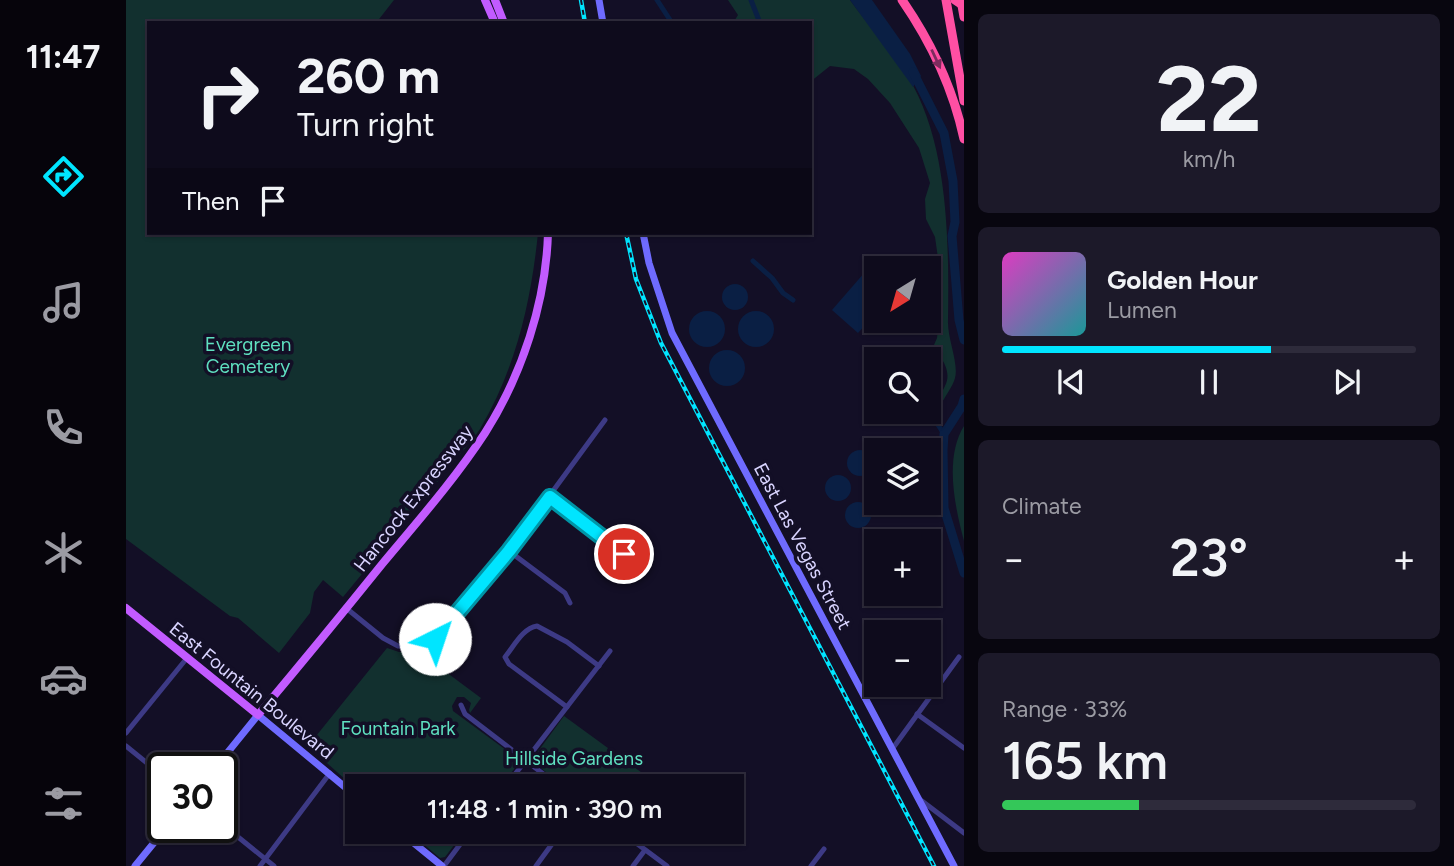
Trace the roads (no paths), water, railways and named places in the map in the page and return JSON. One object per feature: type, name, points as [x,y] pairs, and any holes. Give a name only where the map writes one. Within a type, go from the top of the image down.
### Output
[{"type":"highway","points":[[902,0],[928,41],[944,75],[964,139]]},
{"type":"highway","points":[[946,0],[964,101]]},
{"type":"highway","points":[[955,0],[964,6]]},
{"type":"highway","points":[[961,0],[964,17]]},
{"type":"main road","points":[[485,0],[494,21]]},
{"type":"main road","points":[[495,0],[503,21]]},
{"type":"main road","name":"Hancock Expressway","points":[[258,715],[460,468],[492,419],[518,368],[531,329],[546,259],[548,235]]},
{"type":"main road","name":"East Fountain Boulevard","points":[[126,608],[258,715]]},
{"type":"street","points":[[599,0],[603,21]]},
{"type":"street","name":"East Las Vegas Street","points":[[643,235],[649,263],[672,333],[954,866]]},
{"type":"street","points":[[346,608],[390,643],[406,648],[422,646],[440,633],[509,551],[605,420]]},
{"type":"street","points":[[550,497],[630,559]]},
{"type":"street","points":[[509,551],[565,593],[570,603]]},
{"type":"street","points":[[567,707],[509,664],[505,657],[525,631],[532,625],[537,626],[567,642],[599,666]]},
{"type":"street","points":[[515,774],[610,651]]},
{"type":"street","points":[[893,748],[959,657]]},
{"type":"street","points":[[126,733],[187,658]]},
{"type":"street","points":[[461,705],[465,714],[544,774]]},
{"type":"street","points":[[917,714],[964,748]]},
{"type":"street","points":[[228,752],[258,715]]},
{"type":"street","name":"East Fountain Boulevard","points":[[258,715],[345,787]]},
{"type":"street","points":[[126,746],[147,763]]},
{"type":"street","points":[[260,866],[330,774]]},
{"type":"street","points":[[922,802],[964,833]]},
{"type":"street","points":[[238,837],[274,866]]},
{"type":"street","points":[[135,866],[154,843]]},
{"type":"street","points":[[415,844],[442,866],[460,844]]},
{"type":"street","points":[[536,866],[552,844]]},
{"type":"street","points":[[637,844],[667,866]]},
{"type":"street","points":[[811,866],[824,849]]},
{"type":"street","points":[[633,866],[645,850]]},
{"type":"water","points":[[850,0],[872,0],[910,54],[921,76],[913,87]]},
{"type":"water","points":[[864,273],[864,326],[858,333],[832,310]]},
{"type":"water","points":[[735,284],[744,288],[748,297],[744,306],[735,310],[726,306],[722,297],[726,288]]},
{"type":"water","points":[[707,311],[720,316],[725,329],[720,342],[707,347],[694,342],[689,329],[694,316]]},
{"type":"water","points":[[756,311],[769,316],[774,329],[769,342],[756,347],[743,342],[738,329],[743,316]]},
{"type":"water","points":[[727,350],[740,355],[745,368],[740,381],[727,386],[714,381],[709,368],[714,355]]},
{"type":"water","points":[[864,451],[864,475],[860,476],[851,472],[847,463],[851,454]]},
{"type":"water","points":[[838,475],[847,479],[851,488],[847,497],[838,501],[829,497],[825,488],[829,479]]},
{"type":"water","points":[[853,503],[863,503],[864,515],[871,515],[870,520],[863,527],[853,527],[846,520],[846,510]]},
{"type":"waterway","points":[[657,0],[671,21]]},
{"type":"waterway","points":[[751,0],[759,21]]},
{"type":"waterway","points":[[913,72],[944,133],[953,181],[955,222],[952,236],[959,320],[964,340]]},
{"type":"waterway","points":[[753,261],[793,300]]},
{"type":"waterway","points":[[964,399],[944,434],[943,450],[944,508],[964,573]]},
{"type":"waterway","points":[[938,424],[944,434]]},
{"type":"railway","points":[[581,0],[585,21]]},
{"type":"railway","points":[[626,235],[636,279],[661,343],[934,866]]},
{"type":"park label","name":"Evergreen Cemetery","points":[[248,355]]},
{"type":"park label","name":"Fountain Park","points":[[398,728]]},
{"type":"park label","name":"Hillside Gardens","points":[[574,758]]}]
